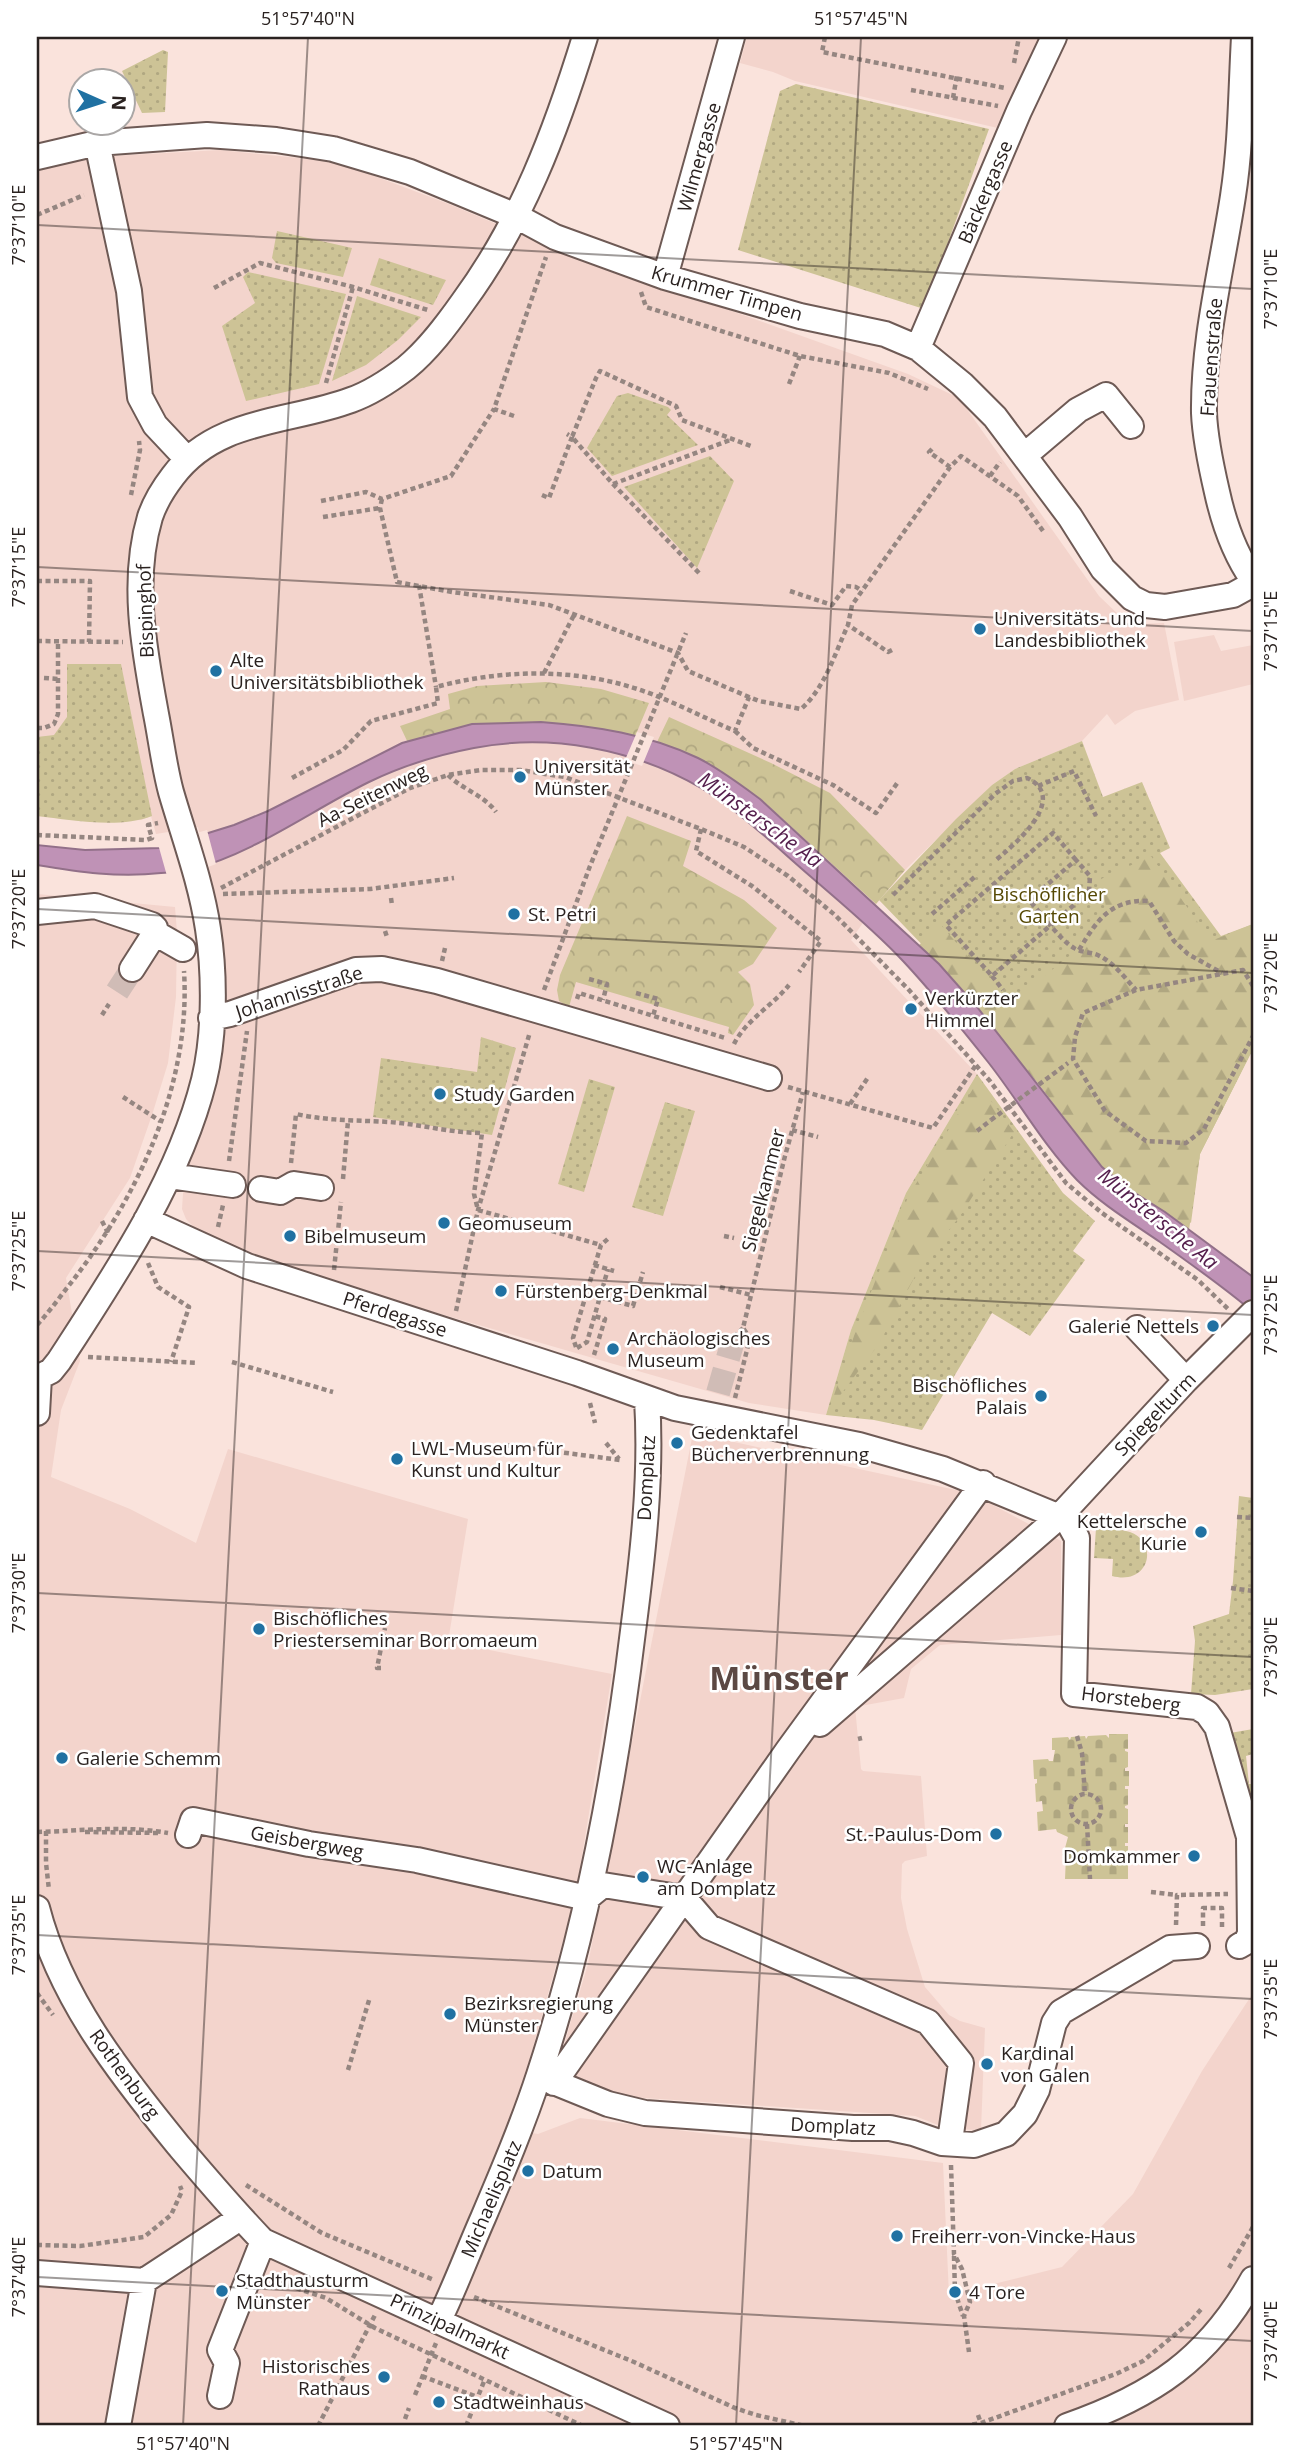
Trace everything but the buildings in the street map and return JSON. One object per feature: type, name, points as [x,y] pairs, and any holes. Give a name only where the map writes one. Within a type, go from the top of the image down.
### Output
[{"type":"street","points":[[97,143],[129,291],[140,397],[156,425],[186,458],[205,444],[230,433],[354,399],[380,386],[425,351],[479,281],[516,216],[555,129],[585,37]]},
{"type":"street","name":"Wilmergasse","points":[[665,277],[732,37]]},
{"type":"street","name":"Bäckergasse","points":[[918,348],[1019,111],[1054,37]]},
{"type":"street","name":"Frauenstraße","points":[[1244,37],[1245,170],[1216,287],[1204,414],[1210,462],[1224,522],[1251,574]]},
{"type":"street","name":"Krummer Timpen","points":[[37,158],[97,143],[207,135],[276,140],[333,149],[410,172],[516,216],[555,237],[665,277],[800,316],[885,334],[918,348],[962,384],[995,417],[1070,517],[1103,569],[1132,598],[1146,605],[1165,607],[1233,595],[1251,574]]},
{"type":"street","points":[[1025,455],[1078,410],[1106,394],[1131,426]]},
{"type":"street","name":"Bispinghof","points":[[186,458],[157,499],[150,516],[141,574],[143,641],[169,785],[172,832],[200,892],[209,933],[211,1018]]},
{"type":"street","points":[[37,912],[95,906],[152,925],[155,933],[132,969]]},
{"type":"street","points":[[155,933],[183,949]]},
{"type":"street","name":"Johannisstraße","points":[[63,1356],[170,1176],[204,1080],[211,1018],[230,1014],[356,970],[370,968],[404,972],[728,1065],[773,1081]]},
{"type":"street","points":[[170,1176],[233,1185]]},
{"type":"street","points":[[261,1189],[280,1192],[294,1185],[335,1190]]},
{"type":"street","name":"Pferdegasse","points":[[146,1220],[247,1266],[451,1332],[585,1364],[647,1399]]},
{"type":"street","name":"Spiegelturm","points":[[1059,1517],[1186,1380],[1251,1316]]},
{"type":"street","points":[[1137,1328],[1186,1380]]},
{"type":"street","points":[[37,1413],[38,1377],[51,1371],[63,1356]]},
{"type":"street","points":[[647,1399],[720,1409],[875,1449],[983,1483],[1059,1517],[788,1750]]},
{"type":"street","name":"Domplatz","points":[[647,1399],[650,1434],[640,1573],[620,1720],[587,1898],[557,2017],[547,2079],[608,2104],[645,2113],[853,2128],[890,2128],[984,2143],[1006,2134],[1016,2126],[1029,2108],[1037,2091],[1054,2023],[1061,2012],[1192,1942]]},
{"type":"street","points":[[547,2079],[684,1898],[788,1750],[983,1483]]},
{"type":"street","name":"Horsteberg","points":[[1059,1517],[1067,1520],[1077,1538],[1074,1695],[1197,1707],[1207,1713],[1216,1727],[1249,1837],[1250,1934],[1245,1942],[1230,1940]]},
{"type":"street","name":"Geisbergweg","points":[[180,1834],[193,1820],[309,1844],[417,1860],[587,1898]]},
{"type":"street","points":[[587,1898],[603,1885],[684,1898],[709,1927],[928,2022],[961,2063],[950,2139]]},
{"type":"street","name":"Rothenburg","points":[[40,1909],[61,1978],[78,2007],[136,2094],[240,2218]]},
{"type":"street","name":"Michaelisplatz","points":[[442,2322],[519,2132],[547,2079]]},
{"type":"street","points":[[37,2273],[144,2281],[240,2218]]},
{"type":"street","name":"Prinzipalmarkt","points":[[240,2218],[263,2241],[667,2426]]},
{"type":"street","points":[[220,2396],[227,2363],[220,2350],[263,2241]]},
{"type":"street","points":[[1067,2426],[1119,2406],[1189,2362],[1225,2323],[1253,2279]]},
{"type":"street","points":[[118,2426],[144,2281]]},
{"type":"path","points":[[825,37],[822,52],[1009,89],[1010,80]]},
{"type":"path","points":[[1012,72],[1019,37]]},
{"type":"path","points":[[953,98],[956,77]]},
{"type":"path","points":[[995,106],[998,87]]},
{"type":"path","points":[[911,90],[986,104]]},
{"type":"path","points":[[37,215],[95,191]]},
{"type":"path","points":[[321,501],[366,492],[382,499],[451,476],[494,409],[548,253],[539,250]]},
{"type":"path","points":[[214,288],[260,263],[353,287],[452,318]]},
{"type":"path","points":[[639,286],[646,307],[800,356],[889,373],[934,391]]},
{"type":"path","points":[[318,411],[353,287]]},
{"type":"path","points":[[789,384],[800,356]]},
{"type":"path","points":[[542,495],[549,498],[570,436],[594,377],[600,371],[676,406],[681,420],[751,446]]},
{"type":"path","points":[[494,409],[514,416]]},
{"type":"path","points":[[570,436],[699,573]]},
{"type":"path","points":[[130,503],[140,450],[138,437]]},
{"type":"path","points":[[613,484],[733,439]]},
{"type":"path","points":[[932,449],[929,452],[950,467]]},
{"type":"path","points":[[382,499],[380,508],[397,582],[453,593],[549,605],[678,653],[688,671],[749,697],[801,709],[818,691],[851,621],[852,605],[950,467],[961,456],[1018,496],[1043,531]]},
{"type":"path","points":[[323,517],[380,508]]},
{"type":"path","points":[[37,581],[90,581],[89,642]]},
{"type":"path","points":[[292,778],[343,750],[371,721],[438,703],[419,585]]},
{"type":"path","points":[[790,591],[832,605],[846,586],[862,591]]},
{"type":"path","points":[[544,673],[575,615]]},
{"type":"path","points":[[848,625],[888,653],[892,650]]},
{"type":"path","points":[[122,629],[124,653]]},
{"type":"path","points":[[451,1332],[481,1198],[537,1010],[626,777],[686,633]]},
{"type":"path","points":[[37,641],[123,642]]},
{"type":"path","points":[[37,728],[54,724],[58,714],[58,642]]},
{"type":"path","points":[[436,687],[481,677],[544,673],[632,687],[735,731],[753,748],[833,785],[876,813],[898,782]]},
{"type":"path","points":[[44,678],[58,679]]},
{"type":"path","points":[[735,731],[749,697]]},
{"type":"path","name":"Aa-Seitenweg","points":[[229,885],[376,805],[449,775],[501,769],[565,777],[701,829],[744,847],[788,876],[835,915],[908,989],[976,1065],[1066,1183],[1102,1213],[1198,1280],[1213,1294]]},
{"type":"path","points":[[1038,786],[1074,771],[1097,816]]},
{"type":"path","points":[[449,775],[459,787],[490,804],[496,812]]},
{"type":"path","points":[[893,895],[995,794],[1021,778],[1032,781],[1038,786],[1041,803],[1038,816],[1029,830],[996,860]]},
{"type":"path","points":[[155,811],[172,832]]},
{"type":"path","points":[[37,835],[146,840],[152,838],[148,825]]},
{"type":"path","points":[[701,829],[696,851],[752,886],[821,941],[799,972]]},
{"type":"path","points":[[992,976],[1089,892],[1090,876],[1053,832],[946,925],[1003,990]]},
{"type":"path","points":[[1076,860],[1029,900],[1069,945],[1110,962],[1136,989]]},
{"type":"path","points":[[932,914],[977,875]]},
{"type":"path","points":[[200,892],[229,894],[370,889],[454,878]]},
{"type":"path","points":[[391,898],[392,905]]},
{"type":"path","points":[[1079,950],[1109,909],[1134,900],[1149,901],[1174,941],[1188,954],[1223,973]]},
{"type":"path","points":[[37,1325],[107,1232],[138,1179],[169,1097],[181,1048],[186,992],[183,949]]},
{"type":"path","points":[[1253,986],[1243,970],[1136,989],[1083,1013],[1075,1037],[1073,1059],[1105,1111],[1146,1141],[1186,1143],[1204,1129],[1253,1036]]},
{"type":"path","points":[[589,979],[607,984],[603,1000]]},
{"type":"path","points":[[728,1065],[736,1041],[789,985]]},
{"type":"path","points":[[636,993],[658,999],[653,1016]]},
{"type":"path","points":[[102,1015],[109,1004]]},
{"type":"path","points":[[977,1131],[1073,1059]]},
{"type":"path","points":[[773,1081],[933,1128],[976,1065]]},
{"type":"path","points":[[850,1105],[869,1076]]},
{"type":"path","name":"Siegelkammer","points":[[743,1328],[803,1092]]},
{"type":"path","points":[[123,1097],[160,1121]]},
{"type":"path","points":[[294,1185],[290,1157],[296,1114],[320,1120],[390,1122],[463,1133],[482,1133],[474,1194],[478,1210]]},
{"type":"path","points":[[330,1293],[336,1262],[335,1190],[348,1121]]},
{"type":"path","points":[[792,1130],[818,1137]]},
{"type":"path","points":[[478,1210],[601,1245]]},
{"type":"path","points":[[724,1236],[734,1238]]},
{"type":"path","points":[[585,1364],[573,1338],[601,1245],[610,1237]]},
{"type":"path","points":[[577,1348],[587,1342],[611,1270],[594,1265]]},
{"type":"path","points":[[600,1297],[633,1306],[643,1272]]},
{"type":"path","points":[[158,1287],[189,1307],[171,1362]]},
{"type":"path","points":[[720,1287],[751,1295]]},
{"type":"path","points":[[585,1364],[605,1319],[594,1316]]},
{"type":"path","points":[[720,1409],[753,1339],[743,1328],[734,1337]]},
{"type":"path","points":[[63,1356],[198,1363]]},
{"type":"path","points":[[232,1362],[333,1392]]},
{"type":"path","points":[[589,1402],[595,1423]]},
{"type":"path","points":[[606,1443],[628,1468]]},
{"type":"path","points":[[505,1445],[620,1460]]},
{"type":"path","points":[[1237,1517],[1253,1518]]},
{"type":"path","points":[[1231,1588],[1253,1591]]},
{"type":"path","points":[[381,1668],[377,1668],[385,1628]]},
{"type":"path","points":[[1077,1736],[1082,1754],[1085,1794]]},
{"type":"path","points":[[1085,1794],[1095,1797],[1100,1806],[1096,1820],[1087,1824],[1074,1819],[1071,1811],[1073,1801],[1085,1794]]},
{"type":"path","points":[[1087,1824],[1090,1879]]},
{"type":"path","points":[[37,1832],[141,1828],[180,1834]]},
{"type":"path","points":[[40,1909],[46,1863],[46,1831]]},
{"type":"path","points":[[1151,1892],[1177,1895],[1223,1894]]},
{"type":"path","points":[[1177,1895],[1192,1942]]},
{"type":"path","points":[[1192,1942],[1203,1908],[1222,1908],[1230,1940]]},
{"type":"path","points":[[348,2070],[370,1997]]},
{"type":"path","points":[[950,2139],[955,2292],[964,2316],[969,2352]]},
{"type":"path","points":[[177,2180],[186,2197]]},
{"type":"path","points":[[246,2185],[322,2232],[427,2276]]},
{"type":"path","points":[[37,2245],[80,2246],[144,2237],[171,2215],[182,2191]]},
{"type":"path","points":[[1227,2271],[1253,2227]]},
{"type":"path","points":[[954,2253],[962,2269],[970,2302],[964,2316]]},
{"type":"path","points":[[269,2279],[326,2298],[583,2426]]},
{"type":"path","points":[[477,2298],[634,2362],[735,2408],[805,2426]]},
{"type":"path","points":[[964,2426],[981,2424],[1116,2374],[1143,2361],[1189,2323],[1206,2303]]},
{"type":"path","points":[[318,2426],[371,2322]]},
{"type":"path","points":[[415,2395],[442,2322]]},
{"type":"path","points":[[422,2376],[477,2397]]},
{"type":"path","points":[[466,2426],[485,2379]]},
{"type":"path","points":[[405,2418],[409,2409]]},
{"type":"path","points":[[978,2415],[981,2424]]},
{"type":"shaded area","points":[[747,37],[1044,37],[1002,129],[795,81],[740,63]]},
{"type":"shaded area","name":"Universität Münster","points":[[220,150],[337,162],[449,204],[534,240],[908,374],[959,398],[1099,596],[1121,617],[1140,624],[1164,623],[1179,700],[1135,711],[1115,725],[1107,714],[1082,741],[1015,769],[992,785],[905,870],[876,904],[851,940],[977,1074],[906,1193],[851,1330],[826,1415],[749,1403],[309,1276],[207,1235],[186,1219],[182,1209],[184,1178],[225,1022],[222,935],[198,827],[156,834],[151,816],[141,820],[92,822],[37,816],[37,170],[75,158]]},
{"type":"shaded area","points":[[1214,635],[1221,651],[1253,645],[1253,684],[1184,701],[1174,642]]},
{"type":"shaded area","points":[[37,894],[175,907],[177,932],[176,997],[168,1063],[152,1115],[130,1178],[66,1278],[80,1361],[61,1410],[51,1477],[130,1509],[196,1543],[228,1449],[468,1519],[448,1642],[612,1674],[575,1898],[510,2129],[538,2134],[580,2118],[943,2163],[949,2295],[1062,2267],[1133,2194],[1202,2071],[1253,1993],[1253,2426],[37,2426]]},
{"type":"shaded area","points":[[693,1433],[970,1493],[1061,1541],[1061,1635],[940,1645],[911,1669],[904,1698],[855,1707],[861,1769],[921,1776],[927,1856],[902,1864],[901,1898],[907,1929],[925,1987],[949,2015],[985,2028],[981,2130],[948,2129],[915,2116],[630,2097],[605,2091],[574,2077],[561,2055],[588,1964]]},
{"type":"green space","points":[[163,50],[168,52],[165,112],[142,113],[136,100],[136,66],[132,66]]},
{"type":"green space","points":[[796,84],[989,129],[924,309],[738,250],[780,91]]},
{"type":"green space","points":[[277,231],[352,248],[343,277],[276,263],[272,258]]},
{"type":"green space","points":[[379,258],[446,280],[433,305],[370,285]]},
{"type":"green space","points":[[248,272],[346,294],[319,384],[246,401],[222,326],[255,303],[243,277]]},
{"type":"green space","points":[[357,296],[421,317],[398,340],[366,365],[332,381]]},
{"type":"green space","points":[[628,393],[668,407],[671,410],[667,415],[698,445],[612,476],[587,448],[617,396]]},
{"type":"green space","points":[[710,456],[734,481],[697,568],[624,487]]},
{"type":"green space","points":[[67,664],[121,664],[152,816],[110,823],[37,816],[37,737],[54,735],[67,717]]},
{"type":"green space","points":[[546,682],[601,689],[649,703],[634,739],[409,745],[400,726],[450,709],[448,694],[477,686]]},
{"type":"green space","points":[[669,717],[830,793],[905,870],[876,904],[761,799],[698,758],[657,742]]},
{"type":"green space","name":"Bischöflicher Garten","points":[[1082,741],[1103,797],[1142,782],[1170,848],[1160,853],[1221,936],[1253,924],[1253,1049],[1200,1154],[1191,1223],[1099,1154],[959,983],[879,900],[992,785],[1015,769]]},
{"type":"green space","points":[[627,816],[691,841],[683,866],[744,900],[777,928],[753,964],[738,972],[750,984],[754,1005],[733,1035],[728,1033],[729,1027],[576,982],[569,1007],[559,1001],[557,990],[560,975]]},
{"type":"green space","points":[[1151,856],[1211,941],[1253,924],[1253,1049],[1200,1154],[1189,1230],[1127,1188],[1102,1167],[1037,1082],[919,945],[941,925],[1009,1004],[1073,953],[1106,907],[1101,879]]},
{"type":"green space","name":"Study Garden","points":[[481,1037],[516,1048],[492,1135],[373,1117],[381,1058],[477,1072]]},
{"type":"green space","points":[[977,1074],[1063,1193],[1095,1221],[1073,1251],[1085,1260],[1030,1336],[992,1313],[922,1430],[874,1420],[826,1415],[851,1330],[906,1193]]},
{"type":"green space","points":[[589,1079],[615,1087],[584,1192],[558,1184]]},
{"type":"green space","points":[[977,1082],[1014,1132],[960,1216],[920,1267],[879,1344],[829,1410],[855,1333],[908,1197]]},
{"type":"green space","points":[[665,1102],[695,1111],[663,1216],[632,1207]]},
{"type":"green space","points":[[1239,1496],[1253,1498],[1253,1689],[1215,1695],[1191,1694],[1195,1641],[1193,1626],[1229,1614]]},
{"type":"green space","points":[[1096,1528],[1126,1531],[1139,1537],[1145,1544],[1147,1553],[1142,1569],[1135,1575],[1112,1576],[1113,1559],[1094,1558]]},
{"type":"green space","points":[[1253,1729],[1253,1754],[1246,1756],[1249,1784],[1253,1784],[1253,1815],[1251,1801],[1244,1798],[1230,1733]]},
{"type":"green space","points":[[1109,1734],[1128,1734],[1128,1749],[1125,1751],[1128,1752],[1128,1767],[1125,1771],[1129,1771],[1129,1786],[1125,1786],[1125,1789],[1128,1789],[1128,1805],[1125,1808],[1128,1809],[1128,1824],[1125,1824],[1125,1827],[1128,1827],[1128,1843],[1125,1843],[1125,1846],[1128,1846],[1128,1862],[1125,1864],[1128,1864],[1128,1879],[1065,1879],[1066,1856],[1062,1855],[1068,1850],[1065,1848],[1068,1837],[1056,1829],[1038,1831],[1037,1812],[1043,1811],[1042,1801],[1036,1802],[1037,1779],[1034,1779],[1033,1760],[1053,1761],[1055,1750],[1052,1750],[1052,1738],[1068,1737],[1070,1740],[1071,1737],[1085,1736],[1086,1739],[1088,1736],[1106,1735],[1109,1738]]},
{"type":"water","name":"Münstersche Aa","points":[[541,722],[601,729],[660,743],[706,762],[760,799],[939,964],[977,1007],[1102,1167],[1127,1188],[1165,1212],[1253,1277],[1253,1312],[1196,1267],[1106,1205],[1077,1180],[947,1011],[903,961],[869,928],[730,808],[701,788],[648,763],[620,754],[562,744],[532,742],[474,748],[420,762],[381,776],[260,842],[214,863],[190,870],[114,875],[37,865],[37,845],[85,850],[160,848],[234,825],[268,811],[402,743],[472,724]]},
{"type":"pier","points":[[637,732],[654,737],[642,766],[625,760]]},
{"type":"pier","points":[[207,830],[216,864],[190,874],[167,876],[158,844]]},
{"type":"tunnel","points":[[117,992],[132,969]]},
{"type":"tunnel","points":[[718,1393],[734,1337]]},
{"type":"place","name":"Universitäts- und Landesbibliothek","points":[[980,629]]},
{"type":"place","name":"Alte Universitätsbibliothek","points":[[216,671]]},
{"type":"place","name":"Universität Münster","points":[[520,777]]},
{"type":"place","name":"St. Petri","points":[[514,914]]},
{"type":"place","name":"Verkürzter Himmel","points":[[911,1009]]},
{"type":"place","name":"Study Garden","points":[[440,1094]]},
{"type":"place","name":"Geomuseum","points":[[444,1223]]},
{"type":"place","name":"Bibelmuseum","points":[[290,1236]]},
{"type":"place","name":"Fürstenberg-Denkmal","points":[[501,1291]]},
{"type":"place","name":"Galerie Nettels","points":[[1213,1326]]},
{"type":"place","name":"Archäologisches Museum","points":[[613,1349]]},
{"type":"place","name":"Bischöfliches Palais","points":[[1041,1396]]},
{"type":"place","name":"Gedenktafel Bücherverbrennung","points":[[677,1443]]},
{"type":"place","name":"LWL-Museum für Kunst und Kultur","points":[[397,1459]]},
{"type":"place","name":"Kettelersche Kurie","points":[[1201,1532]]},
{"type":"place","name":"Bischöfliches Priesterseminar Borromaeum","points":[[259,1629]]},
{"type":"place","name":"Galerie Schemm","points":[[62,1758]]},
{"type":"place","name":"St.-Paulus-Dom","points":[[996,1834]]},
{"type":"place","name":"Domkammer","points":[[1194,1856]]},
{"type":"place","name":"WC-Anlage am Domplatz","points":[[643,1877]]},
{"type":"place","name":"Bezirksregierung Münster","points":[[450,2014]]},
{"type":"place","name":"Kardinal von Galen","points":[[987,2064]]},
{"type":"place","name":"Datum","points":[[528,2171]]},
{"type":"place","name":"Freiherr-von-Vincke-Haus","points":[[897,2236]]},
{"type":"place","name":"Stadthausturm Münster","points":[[222,2291]]},
{"type":"place","name":"4 Tore","points":[[955,2292]]},
{"type":"place","name":"Historisches Rathaus","points":[[384,2377]]},
{"type":"place","name":"Stadtweinhaus","points":[[439,2402]]},
{"type":"district","name":"Münster","points":[[779,1678]]}]
